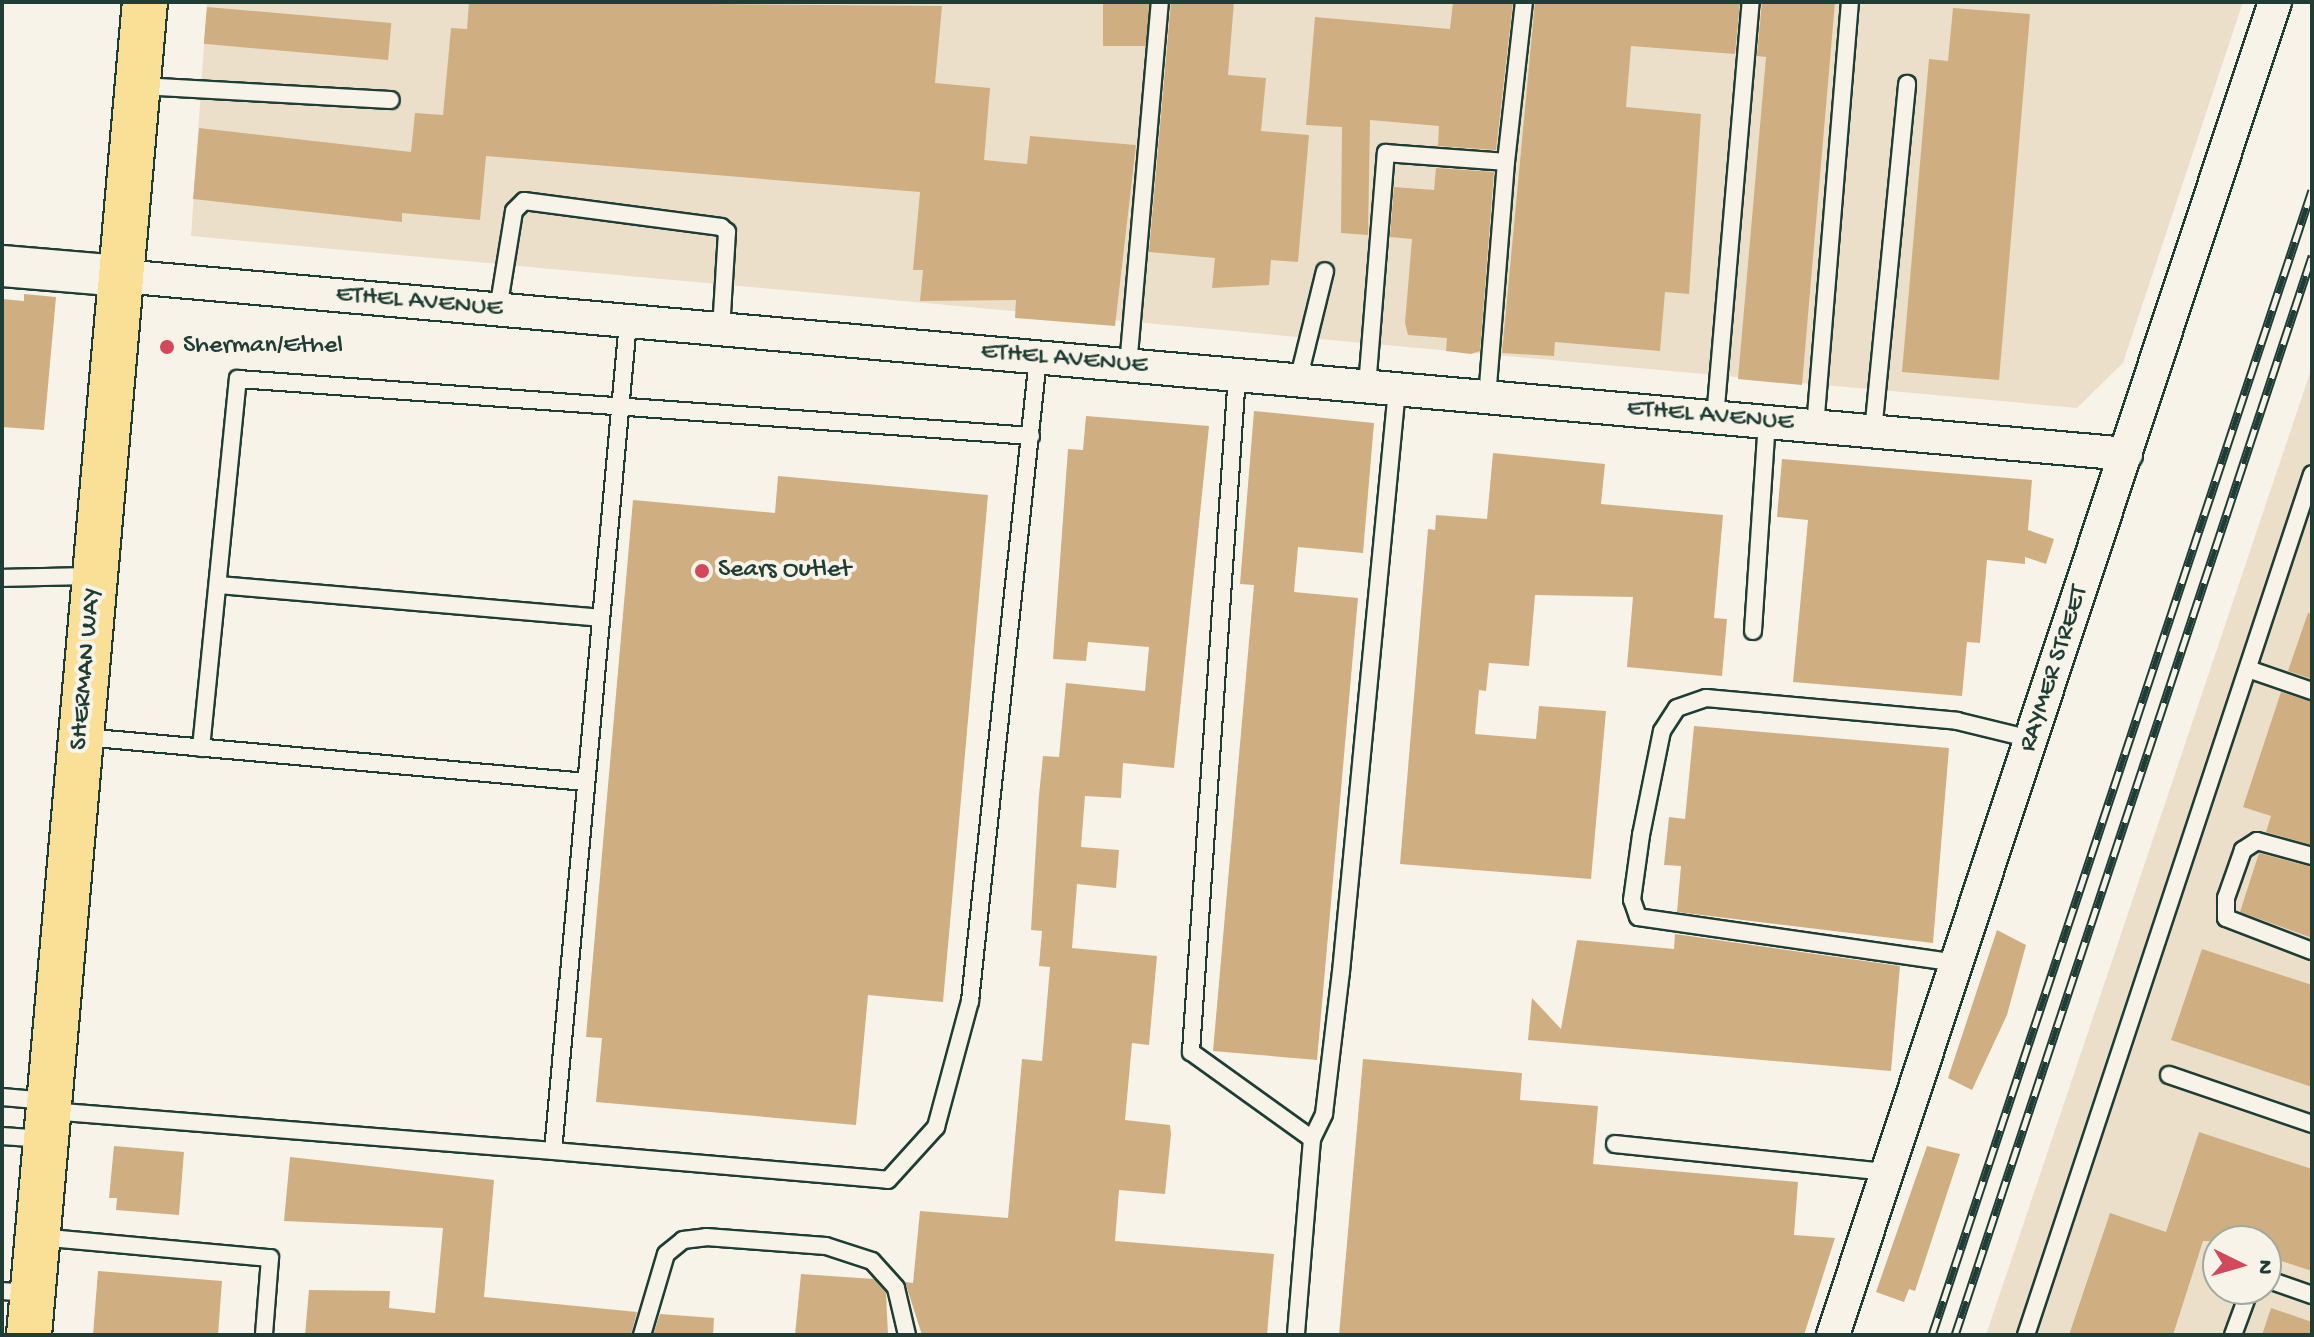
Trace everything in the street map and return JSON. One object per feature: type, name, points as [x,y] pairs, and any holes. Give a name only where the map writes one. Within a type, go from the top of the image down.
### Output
[{"type":"main road","name":"SHERMAN WAY","points":[[21,1306],[37,1236],[145,2]]},
{"type":"street","name":"RAYMER STREET","points":[[1833,1335],[2275,2]]},
{"type":"street","name":"ETHEL AVENUE","points":[[2,266],[2126,454]]},
{"type":"lane","points":[[1128,366],[1160,2]]},
{"type":"lane","points":[[1487,398],[1506,162],[1524,2]]},
{"type":"lane","points":[[1715,418],[1751,2]]},
{"type":"lane","points":[[1815,427],[1850,2]]},
{"type":"lane","points":[[1873,432],[1907,84]]},
{"type":"lane","points":[[138,86],[391,100]]},
{"type":"lane","points":[[1296,1335],[1312,1139],[1324,1114],[1341,972],[1382,388],[1386,153],[1506,162]]},
{"type":"lane","points":[[498,310],[514,211],[524,201],[721,227],[727,232],[721,330]]},
{"type":"lane","points":[[1298,381],[1325,271]]},
{"type":"lane","points":[[553,1151],[628,322]]},
{"type":"lane","points":[[2,1097],[48,1117],[553,1151],[888,1180],[936,1127],[970,1001],[1038,358]]},
{"type":"lane","points":[[1237,375],[1191,1052],[1312,1139]]},
{"type":"lane","points":[[201,748],[238,379],[1031,436]]},
{"type":"lane","points":[[1753,631],[1767,422]]},
{"type":"lane","points":[[2026,1335],[2312,474]]},
{"type":"lane","points":[[2,578],[95,576]]},
{"type":"lane","points":[[218,585],[601,618]]},
{"type":"lane","points":[[2248,669],[2312,691]]},
{"type":"lane","points":[[1957,963],[1638,917],[1632,900],[1641,835],[1662,731],[1677,708],[1706,698],[1957,721],[2031,739]]},
{"type":"lane","points":[[81,737],[586,782]]},
{"type":"lane","points":[[2312,856],[2257,841],[2243,850],[2226,898],[2226,918],[2312,951]]},
{"type":"lane","points":[[2169,1075],[2312,1124]]},
{"type":"lane","points":[[2,1136],[48,1117]]},
{"type":"lane","points":[[1615,1144],[1887,1172]]},
{"type":"lane","points":[[37,1236],[270,1258],[264,1335]]},
{"type":"lane","points":[[642,1335],[666,1254],[683,1240],[706,1237],[863,1256],[896,1288],[907,1335]]},
{"type":"lane","points":[[2282,1285],[2312,1295]]},
{"type":"lane","points":[[2233,1335],[2244,1305]]},
{"type":"shaded area","points":[[207,2],[2243,2],[2123,363],[2077,408],[191,236]]},
{"type":"shaded area","points":[[2312,367],[2312,1335],[1986,1335]]},
{"type":"building","points":[[469,2],[942,6],[935,83],[990,88],[984,160],[1027,164],[1030,136],[1136,145],[1115,326],[1015,318],[1016,300],[920,301],[923,270],[913,270],[920,192],[486,156],[480,220],[402,213],[402,222],[193,199],[199,128],[411,152],[415,113],[443,115],[451,28],[467,29]]},
{"type":"building","points":[[1103,2],[1149,2],[1149,46],[1103,46]]},
{"type":"building","points":[[1171,2],[1234,2],[1228,75],[1266,78],[1261,131],[1309,135],[1298,262],[1271,260],[1269,285],[1212,288],[1215,258],[1149,252]]},
{"type":"building","points":[[1453,2],[1513,2],[1496,150],[1438,146],[1439,126],[1370,120],[1368,235],[1341,233],[1342,127],[1306,125],[1315,17],[1450,29]]},
{"type":"building","points":[[1535,2],[1740,2],[1735,54],[1631,46],[1626,107],[1701,114],[1689,294],[1665,292],[1660,351],[1555,342],[1554,356],[1502,353]]},
{"type":"building","points":[[1762,2],[1835,2],[1802,385],[1738,379],[1766,57],[1757,56]]},
{"type":"building","points":[[207,7],[391,23],[388,60],[204,44]]},
{"type":"building","points":[[1953,8],[2030,14],[1999,380],[1902,372],[1929,59],[1948,61]]},
{"type":"building","points":[[1436,168],[1494,172],[1480,351],[1471,354],[1446,351],[1447,338],[1408,335],[1405,323],[1412,239],[1390,237],[1394,187],[1434,190]]},
{"type":"building","points":[[24,294],[56,297],[44,430],[2,427],[2,299],[24,301]]},
{"type":"building","points":[[1254,411],[1374,423],[1363,553],[1298,547],[1294,592],[1358,598],[1317,1060],[1213,1051],[1254,585],[1240,584]]},
{"type":"building","points":[[1086,416],[1209,426],[1174,768],[1123,763],[1121,798],[1085,796],[1081,847],[1119,850],[1116,888],[1077,884],[1072,948],[1157,956],[1149,1045],[1132,1043],[1125,1120],[1170,1125],[1171,1134],[1165,1194],[1119,1190],[1115,1241],[1274,1254],[1267,1335],[922,1335],[905,1282],[913,1283],[920,1211],[1008,1218],[1022,1059],[1042,1061],[1050,967],[1039,966],[1042,931],[1031,930],[1039,795],[1043,756],[1059,757],[1066,683],[1145,691],[1149,647],[1088,642],[1086,661],[1053,659],[1068,449],[1083,450]]},
{"type":"building","points":[[1493,453],[1605,464],[1601,504],[1723,515],[1714,618],[1727,619],[1722,676],[1627,667],[1633,597],[1535,595],[1529,666],[1489,663],[1486,691],[1479,690],[1475,734],[1536,739],[1539,706],[1606,711],[1591,879],[1400,864],[1428,529],[1435,530],[1436,515],[1487,519]]},
{"type":"building","points":[[1782,459],[2032,480],[2028,530],[2054,539],[2046,564],[2025,557],[2025,564],[1987,560],[1980,643],[1967,642],[1962,696],[1793,682],[1808,520],[1777,517]]},
{"type":"building","points":[[778,476],[988,495],[943,1002],[868,995],[856,1125],[596,1102],[602,1038],[586,1037],[633,500],[775,513]]},
{"type":"building","points":[[2308,613],[2312,614],[2312,679],[2288,671]]},
{"type":"building","points":[[2281,692],[2312,702],[2312,845],[2266,832],[2271,816],[2243,807]]},
{"type":"building","points":[[1694,726],[1949,748],[1933,943],[1677,912],[1681,866],[1664,865],[1669,817],[1685,819]]},
{"type":"building","points":[[2259,853],[2312,867],[2312,938],[2240,912]]},
{"type":"building","points":[[1997,930],[2026,945],[2007,1015],[1972,1090],[1948,1078]]},
{"type":"building","points":[[1675,934],[1900,966],[1891,1071],[1528,1040],[1532,998],[1561,1029],[1577,940],[1674,949]]},
{"type":"building","points":[[2202,949],[2312,985],[2312,1087],[2171,1040]]},
{"type":"building","points":[[1363,1059],[1522,1073],[1520,1100],[1598,1106],[1593,1164],[1798,1182],[1794,1235],[1835,1238],[1804,1335],[1339,1335]]},
{"type":"building","points":[[2199,1132],[2312,1169],[2312,1271],[2282,1261],[2282,1225],[2202,1225],[2202,1244],[2173,1335],[2069,1335],[2110,1213],[2166,1232]]},
{"type":"building","points":[[114,1146],[184,1152],[179,1215],[116,1210],[117,1198],[109,1198]]},
{"type":"building","points":[[1927,1146],[1960,1154],[1915,1291],[1909,1289],[1904,1302],[1876,1292]]},
{"type":"building","points":[[290,1157],[494,1180],[484,1297],[637,1312],[631,1335],[305,1335],[309,1290],[390,1291],[389,1308],[435,1313],[443,1228],[284,1221]]},
{"type":"building","points":[[98,1271],[222,1281],[218,1335],[93,1335]]},
{"type":"building","points":[[801,1274],[874,1279],[886,1293],[888,1335],[795,1335]]},
{"type":"building","points":[[2271,1308],[2312,1322],[2312,1335],[2262,1335]]},
{"type":"building","points":[[660,1314],[714,1318],[713,1335],[653,1335]]},
{"type":"railway","points":[[1932,1335],[2312,190]]},
{"type":"railway","points":[[1955,1335],[2312,256]]},
{"type":"place","name":"Sherman/Ethel","points":[[167,347]]},
{"type":"place","name":"Sears Outlet","points":[[702,571]]}]
